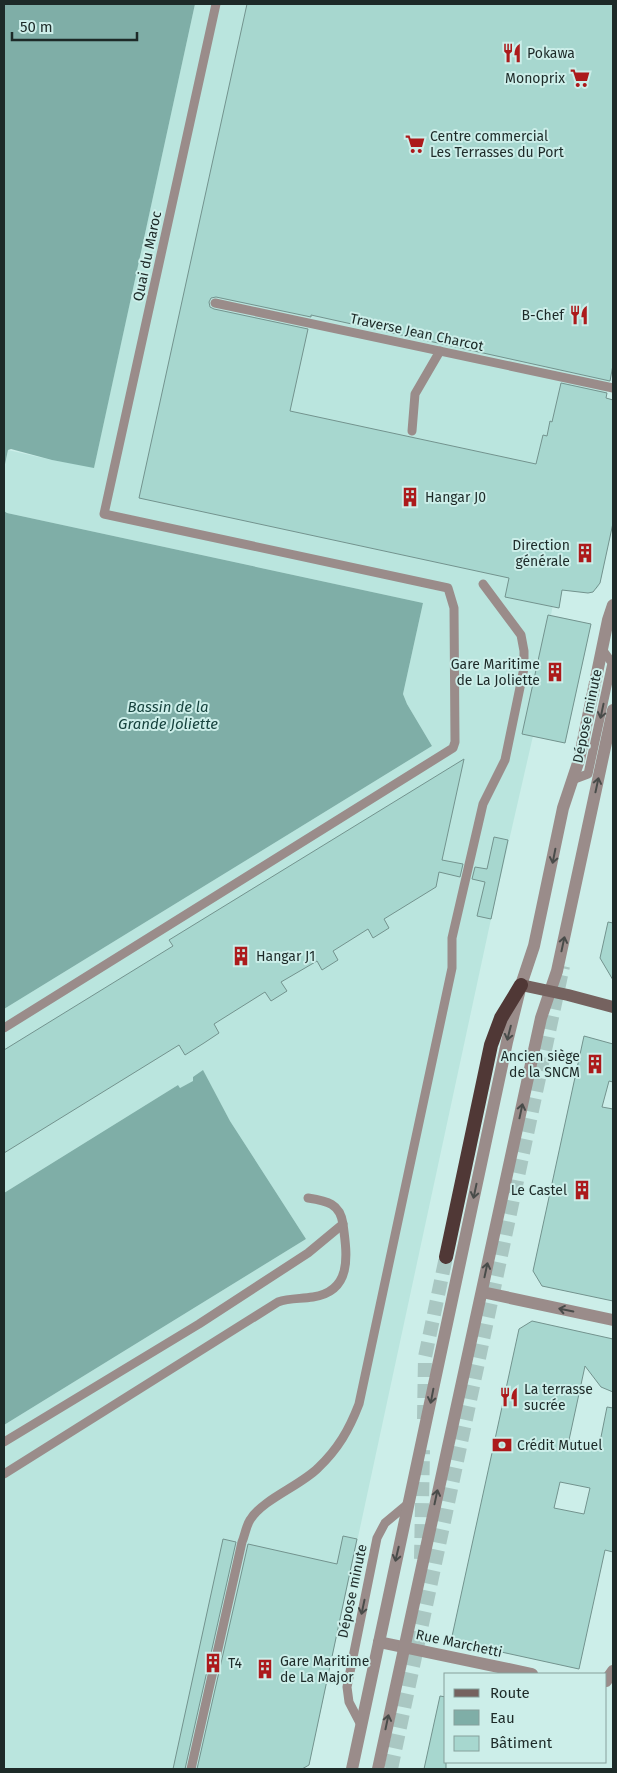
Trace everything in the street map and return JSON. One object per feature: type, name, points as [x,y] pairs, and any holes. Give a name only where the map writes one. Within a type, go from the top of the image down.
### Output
[{"type":"highway","points":[[446,1257],[491,1045],[501,1018],[521,985]]},
{"type":"main road","points":[[521,985],[613,1007]]},
{"type":"street","points":[[351,1769],[380,1642],[507,1042],[521,985],[534,946],[562,808],[579,760],[613,605]]},
{"type":"street","points":[[378,1769],[541,1018],[557,971],[613,710]]},
{"type":"street","points":[[482,1292],[613,1320]]},
{"type":"street","name":"Rue Marchetti","points":[[380,1642],[527,1673]]},
{"type":"lane","name":"Quai du Maroc","points":[[4,1028],[453,748],[455,742],[454,608],[448,588],[104,514],[216,4]]},
{"type":"lane","name":"Traverse Jean Charcot","points":[[215,303],[613,388]]},
{"type":"lane","points":[[412,431],[415,394],[440,351]]},
{"type":"lane","points":[[191,1769],[242,1542],[249,1521],[254,1514],[269,1502],[317,1469],[347,1433],[359,1404],[452,968],[452,938],[483,804],[505,760],[524,668],[524,651],[521,635],[483,584]]},
{"type":"lane","points":[[4,1474],[278,1302],[288,1298],[314,1297],[328,1293],[339,1283],[345,1269],[347,1256],[341,1214],[336,1207],[324,1200],[308,1198]]},
{"type":"lane","points":[[4,1442],[199,1324],[308,1254],[343,1224]]},
{"type":"lane","name":"Dépose minute","points":[[361,1725],[349,1702],[347,1687],[377,1538],[385,1523],[409,1503]]},
{"type":"shaded area","points":[[195,4],[613,4],[613,365],[606,398],[613,400],[613,523],[598,588],[588,593],[556,589],[551,615],[591,624],[565,743],[533,736],[491,919],[309,1765],[302,1769],[4,1769],[4,1425],[306,1239],[230,1121],[203,1071],[194,1081],[180,1088],[178,1085],[4,1193],[4,1009],[432,746],[403,694],[423,603],[4,511],[4,469],[8,450],[94,467]]},
{"type":"water","points":[[4,4],[195,4],[94,468],[52,460],[11,449],[8,450],[4,469]]},
{"type":"water","name":"Bassin de la Grande Joliette","points":[[4,511],[423,603],[403,694],[432,746],[4,1009]]},
{"type":"water","points":[[203,1070],[230,1121],[306,1239],[4,1425],[4,1193],[178,1085],[180,1088],[193,1081],[193,1077]]},
{"type":"building","name":"Centre commercial Les Terrasses du Port","points":[[247,4],[613,4],[613,365],[610,381],[311,315],[311,317],[216,297],[211,298],[209,302],[210,307],[214,309],[308,329],[290,411],[536,464],[543,435],[547,436],[550,421],[552,422],[561,383],[607,393],[606,398],[613,400],[613,523],[600,583],[593,592],[562,590],[559,608],[505,597],[509,578],[139,498]]},
{"type":"building","name":"Gare Maritime de La Joliette","points":[[548,615],[591,624],[565,743],[522,734]]},
{"type":"building","name":"Hangar J1","points":[[464,759],[442,860],[463,864],[460,877],[439,872],[436,887],[384,919],[389,928],[373,938],[368,929],[333,951],[338,960],[322,970],[317,961],[281,982],[287,991],[271,1001],[265,992],[214,1024],[219,1033],[185,1055],[179,1045],[4,1153],[4,1050],[173,946],[169,940]]},
{"type":"building","points":[[494,837],[508,840],[491,919],[477,916],[485,882],[472,879],[475,867],[487,869]]},
{"type":"building","points":[[608,922],[613,923],[613,980],[600,958]]},
{"type":"building","name":"Le Castel","points":[[584,1036],[613,1044],[613,1082],[609,1081],[602,1107],[613,1109],[613,1301],[542,1286],[533,1271]]},
{"type":"building","points":[[532,1321],[613,1339],[613,1392],[601,1387],[585,1366],[569,1440],[599,1447],[607,1407],[613,1408],[613,1552],[605,1550],[579,1669],[451,1641],[519,1329]],"holes":[[[560,1482],[590,1488],[584,1514],[554,1508]]]},
{"type":"building","name":"Gare Maritime de La Major","points":[[343,1536],[357,1539],[309,1765],[302,1769],[197,1769],[248,1544],[337,1564]]},
{"type":"building","points":[[223,1539],[236,1542],[185,1769],[173,1769]]},
{"type":"building","points":[[440,1696],[444,1697],[444,1763],[446,1763],[446,1769],[424,1769]]},
{"type":"tunnel","points":[[391,1769],[563,966]]},
{"type":"tunnel","points":[[424,1419],[425,1357],[446,1257]]},
{"type":"tunnel","points":[[421,1559],[423,1450]]},
{"type":"place","name":"Pokawa","points":[[512,53]]},
{"type":"place","name":"Monoprix","points":[[580,78]]},
{"type":"place","name":"Centre commercial Les Terrasses du Port","points":[[415,144]]},
{"type":"place","name":"B-Chef","points":[[579,315]]},
{"type":"place","name":"Hangar J0","points":[[410,497]]},
{"type":"place","name":"Direction générale","points":[[585,553]]},
{"type":"place","name":"Gare Maritime de La Joliette","points":[[555,672]]},
{"type":"place","name":"Hangar J1","points":[[241,956]]},
{"type":"place","name":"Ancien siège de la SNCM","points":[[595,1064]]},
{"type":"place","name":"Le Castel","points":[[582,1190]]},
{"type":"place","name":"La terrasse sucrée","points":[[509,1397]]},
{"type":"place","name":"Crédit Mutuel","points":[[502,1445]]},
{"type":"place","name":"T4","points":[[213,1663]]},
{"type":"place","name":"Gare Maritime de La Major","points":[[265,1669]]}]
